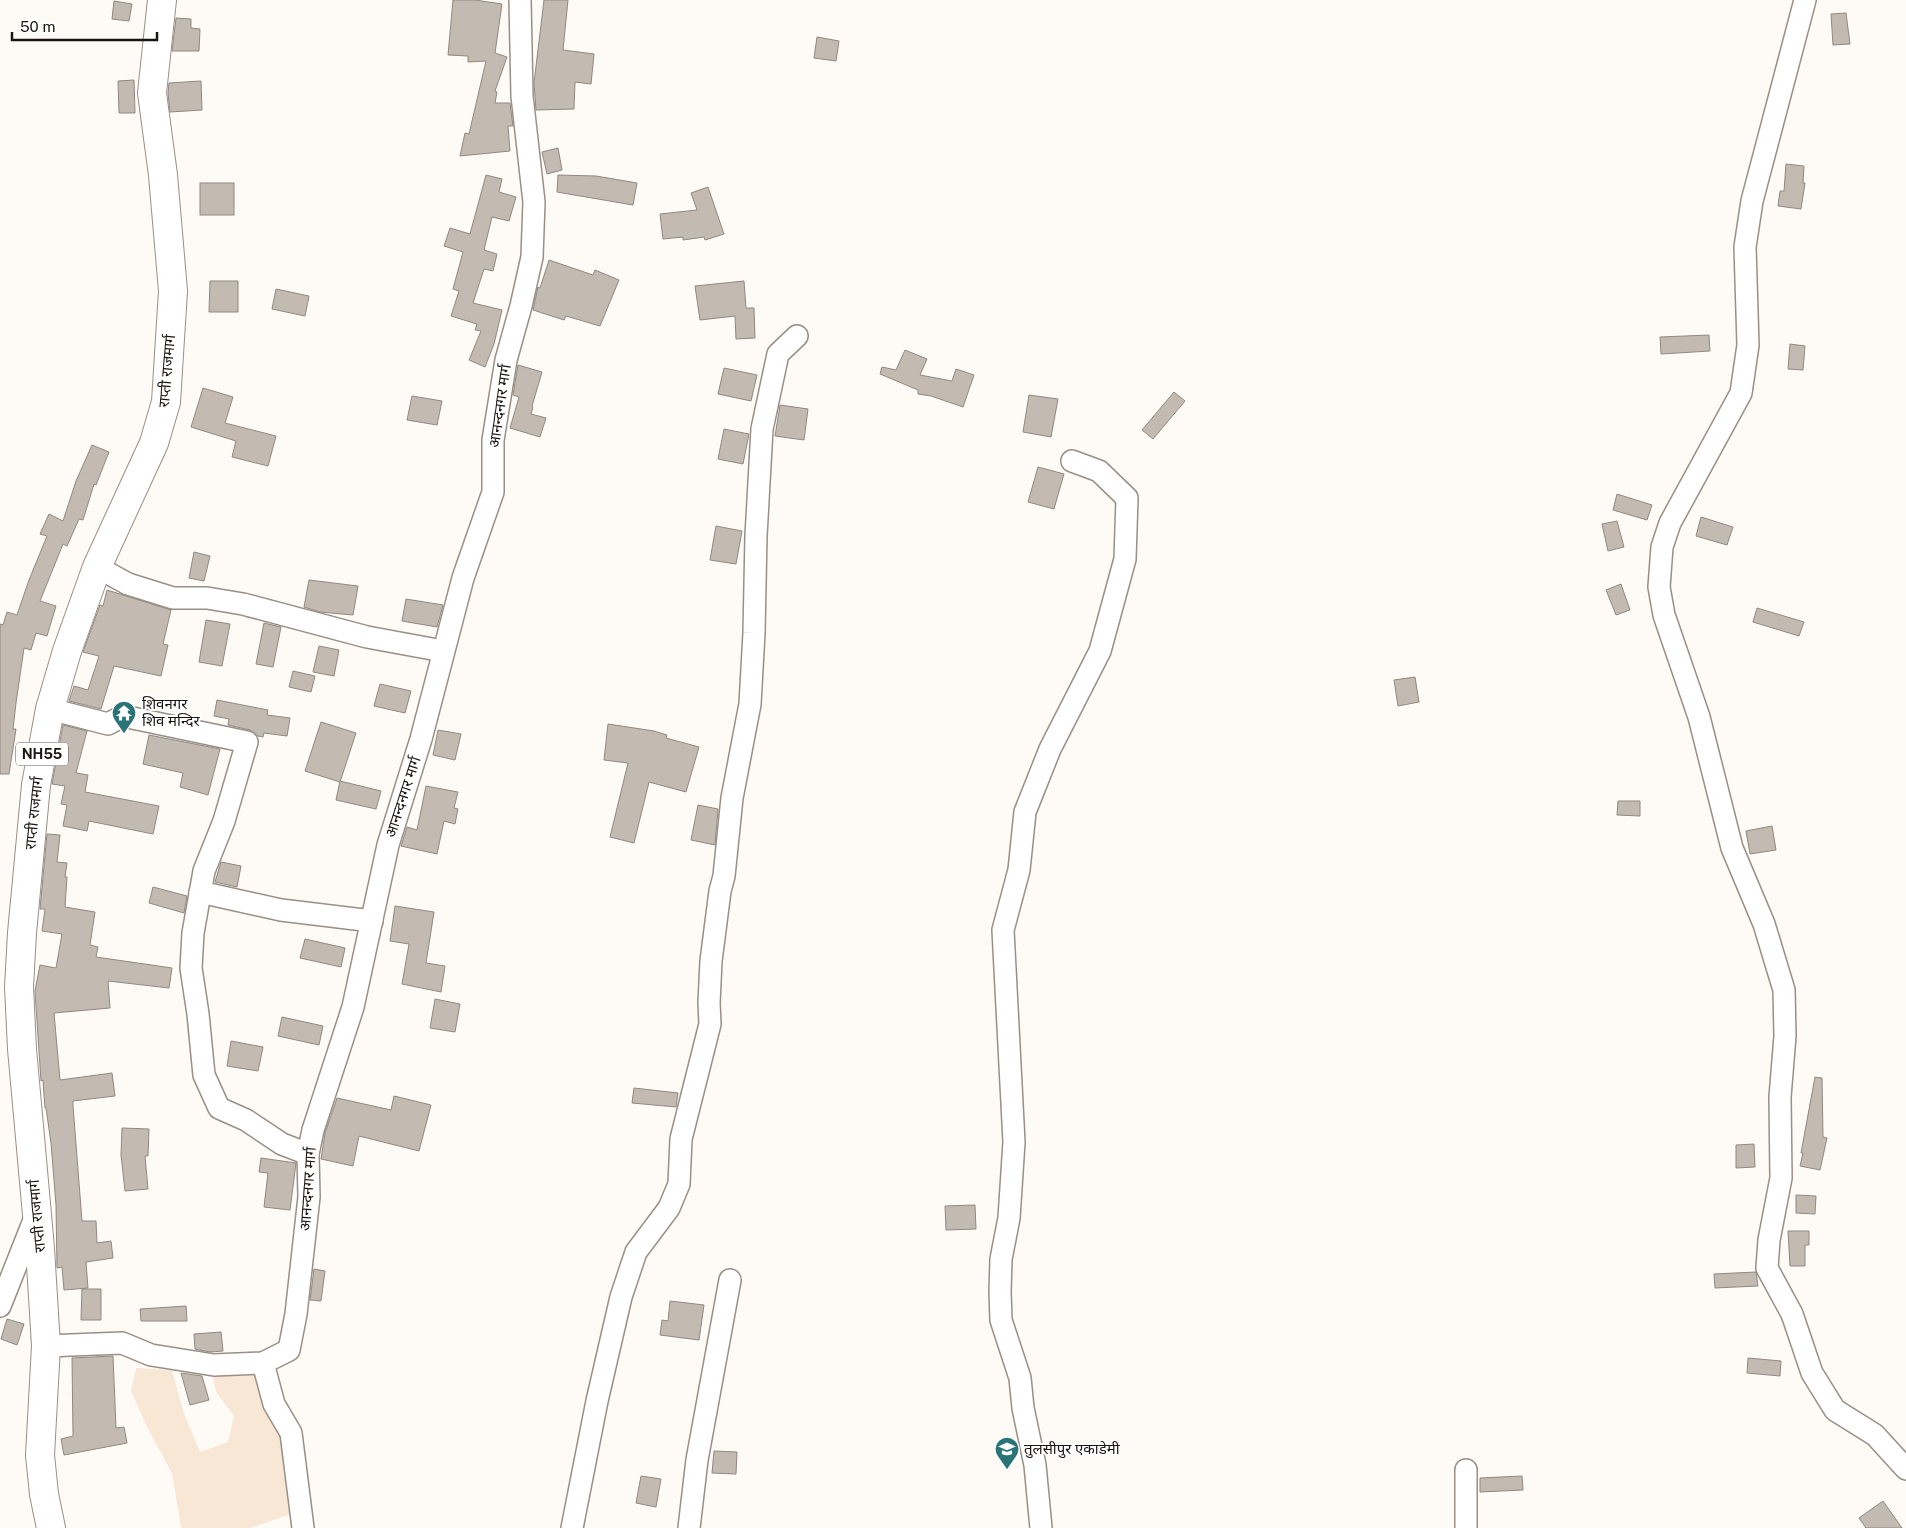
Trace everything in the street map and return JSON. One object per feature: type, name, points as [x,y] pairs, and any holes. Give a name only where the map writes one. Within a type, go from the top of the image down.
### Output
[{"type":"main road","name":"राप्ती राजमार्ग","points":[[51,1528],[44,1494],[40,1455],[46,1346],[37,1212],[22,1049],[19,987],[22,933],[36,785],[50,708],[67,651],[97,567],[154,443],[166,402],[173,291],[163,175],[152,93],[162,0]]},
{"type":"street","name":"आनन्दनगर मार्ग","points":[[46,1346],[122,1344],[151,1355],[214,1365],[263,1363],[289,1350],[296,1314],[309,1197],[308,1154],[316,1122],[353,1007],[388,845],[421,739],[463,578],[493,492],[493,440],[506,360],[532,256],[534,202],[522,96],[520,0]]},
{"type":"street","points":[[1805,0],[1750,210],[1745,247],[1748,345],[1741,393],[1670,523],[1662,548],[1659,587],[1664,615],[1699,717],[1732,848],[1764,924],[1784,990],[1785,1036],[1780,1097],[1781,1178],[1769,1240],[1767,1268],[1792,1314],[1812,1372],[1835,1410],[1875,1435],[1906,1469]]},
{"type":"street","points":[[572,1528],[597,1401],[621,1297],[636,1252],[668,1208],[679,1184],[682,1139],[710,1024],[711,961],[720,890],[724,876],[732,798],[750,704],[762,429],[778,354],[797,336]]},
{"type":"street","points":[[1041,1528],[1035,1465],[1023,1408],[1020,1378],[1001,1320],[1001,1259],[1009,1218],[1014,1142],[1003,930],[1019,870],[1024,812],[1050,749],[1100,651],[1125,559],[1127,498],[1099,471],[1072,461]]},
{"type":"street","points":[[97,567],[128,584],[173,598],[207,598],[243,604],[367,637],[443,651]]},
{"type":"street","points":[[50,708],[108,724],[124,716],[247,742],[224,821],[204,871],[194,933],[191,968],[204,1075],[219,1108],[246,1120],[282,1144],[308,1154]]},
{"type":"street","points":[[200,892],[281,910],[372,921]]},
{"type":"street","points":[[0,1306],[37,1212]]},
{"type":"street","points":[[689,1528],[697,1460],[730,1280]]},
{"type":"street","points":[[263,1363],[274,1404],[291,1433],[303,1528]]},
{"type":"street","points":[[1466,1470],[1466,1528]]},
{"type":"shaded area","points":[[136,1368],[172,1370],[183,1411],[200,1452],[228,1442],[234,1416],[216,1392],[211,1368],[257,1375],[284,1445],[291,1514],[250,1528],[181,1528],[172,1473],[147,1427],[131,1391]]},
{"type":"building","points":[[453,0],[475,0],[502,4],[495,53],[507,57],[495,91],[497,92],[495,103],[510,103],[513,126],[508,126],[510,151],[460,156],[465,133],[469,134],[486,61],[468,62],[468,56],[448,55]]},
{"type":"building","points":[[544,0],[568,0],[563,50],[594,54],[591,84],[575,82],[574,109],[536,110],[534,83]]},
{"type":"building","points":[[114,1],[132,4],[129,21],[112,19]]},
{"type":"building","points":[[1846,13],[1850,44],[1833,45],[1831,14]]},
{"type":"building","points":[[176,18],[191,19],[191,28],[200,29],[199,51],[172,51]]},
{"type":"building","points":[[817,37],[839,41],[836,61],[814,58]]},
{"type":"building","points":[[134,80],[135,113],[119,113],[118,81]]},
{"type":"building","points":[[201,81],[202,110],[170,112],[169,83]]},
{"type":"building","points":[[558,148],[562,170],[547,174],[542,152]]},
{"type":"building","points":[[1786,164],[1804,166],[1803,183],[1805,183],[1801,209],[1778,206],[1780,191],[1784,191]]},
{"type":"building","points":[[486,175],[502,179],[499,192],[516,197],[509,221],[492,217],[484,250],[497,254],[493,271],[484,269],[473,303],[502,310],[494,344],[485,367],[469,360],[481,331],[475,330],[477,324],[451,316],[459,291],[453,289],[463,252],[444,246],[450,228],[470,234]]},
{"type":"building","points":[[558,175],[596,176],[637,183],[633,205],[557,192]]},
{"type":"building","points":[[200,183],[234,183],[234,215],[200,215]]},
{"type":"building","points":[[708,187],[724,234],[705,240],[704,237],[683,240],[683,237],[663,239],[660,214],[697,210],[691,193]]},
{"type":"building","points":[[549,260],[593,275],[595,270],[619,280],[600,326],[566,316],[564,320],[533,310],[538,287],[540,288]]},
{"type":"building","points":[[210,281],[238,281],[238,312],[209,312]]},
{"type":"building","points":[[744,281],[746,308],[754,308],[755,338],[736,339],[735,316],[700,320],[695,286]]},
{"type":"building","points":[[276,289],[309,296],[305,316],[272,309]]},
{"type":"building","points":[[1709,335],[1710,351],[1661,354],[1660,337]]},
{"type":"building","points":[[1790,344],[1805,346],[1803,370],[1788,369]]},
{"type":"building","points":[[905,350],[927,359],[920,375],[952,381],[956,369],[974,375],[963,407],[931,396],[918,394],[918,390],[880,374],[882,367],[896,370]]},
{"type":"building","points":[[518,365],[542,372],[531,414],[546,418],[540,437],[510,428],[519,397],[513,395]]},
{"type":"building","points":[[724,368],[757,375],[751,401],[718,394]]},
{"type":"building","points":[[203,388],[233,397],[225,423],[276,436],[268,466],[232,457],[236,441],[191,427]]},
{"type":"building","points":[[1174,392],[1185,401],[1153,439],[1142,430]]},
{"type":"building","points":[[1029,395],[1058,399],[1051,437],[1023,432]]},
{"type":"building","points":[[412,396],[442,401],[437,425],[407,420]]},
{"type":"building","points":[[780,405],[808,409],[804,440],[775,436]]},
{"type":"building","points":[[724,429],[749,434],[743,464],[718,459]]},
{"type":"building","points":[[92,445],[109,452],[96,485],[94,484],[83,520],[79,519],[67,546],[63,544],[40,601],[56,606],[47,636],[36,633],[31,650],[24,648],[13,729],[16,729],[9,774],[0,774],[0,624],[3,625],[7,612],[17,615],[47,536],[40,534],[49,514],[63,521],[76,481]]},
{"type":"building","points":[[1038,467],[1064,474],[1054,509],[1028,502]]},
{"type":"building","points":[[1617,494],[1652,505],[1647,520],[1613,510]]},
{"type":"building","points":[[1701,517],[1733,527],[1727,545],[1696,536]]},
{"type":"building","points":[[1617,521],[1624,547],[1608,551],[1602,524]]},
{"type":"building","points":[[716,526],[742,531],[736,564],[710,560]]},
{"type":"building","points":[[194,552],[210,556],[204,581],[189,578]]},
{"type":"building","points":[[309,580],[358,586],[353,615],[320,612],[304,607]]},
{"type":"building","points":[[1621,584],[1630,610],[1616,615],[1606,590]]},
{"type":"building","points":[[107,590],[171,610],[163,644],[168,645],[161,676],[114,666],[101,709],[69,701],[74,686],[88,690],[99,656],[83,652],[100,605],[103,606]]},
{"type":"building","points":[[406,599],[443,605],[437,627],[402,621]]},
{"type":"building","points":[[1757,608],[1804,622],[1799,636],[1753,622]]},
{"type":"building","points":[[206,620],[230,624],[222,666],[199,662]]},
{"type":"building","points":[[264,623],[281,627],[273,667],[256,664]]},
{"type":"building","points":[[319,646],[339,650],[334,676],[313,672]]},
{"type":"building","points":[[293,671],[315,676],[311,692],[289,687]]},
{"type":"building","points":[[1415,677],[1419,702],[1398,706],[1394,680]]},
{"type":"building","points":[[380,684],[411,691],[405,713],[374,706]]},
{"type":"building","points":[[217,700],[268,710],[267,715],[290,718],[287,736],[264,733],[263,737],[250,730],[228,725],[229,719],[214,716]]},
{"type":"building","points":[[321,722],[356,733],[340,782],[305,771]]},
{"type":"building","points":[[608,724],[654,731],[667,735],[666,738],[699,747],[686,792],[649,782],[634,843],[610,837],[628,763],[604,760]]},
{"type":"building","points":[[63,725],[87,731],[76,773],[88,775],[85,792],[159,806],[153,834],[89,821],[87,831],[63,826],[67,805],[61,804],[65,786],[52,784]]},
{"type":"building","points":[[438,730],[461,734],[455,760],[433,755]]},
{"type":"building","points":[[149,735],[220,749],[208,795],[180,787],[183,773],[143,764]]},
{"type":"building","points":[[340,781],[381,791],[376,809],[336,800]]},
{"type":"building","points":[[426,786],[458,792],[454,808],[458,809],[455,824],[444,821],[437,854],[401,846],[407,827],[417,830]]},
{"type":"building","points":[[1618,801],[1640,801],[1640,816],[1617,815]]},
{"type":"building","points":[[698,805],[718,809],[715,845],[691,840]]},
{"type":"building","points":[[1772,826],[1776,850],[1750,854],[1746,831]]},
{"type":"building","points":[[47,834],[60,835],[57,862],[67,863],[65,907],[95,912],[90,945],[98,947],[96,957],[172,968],[169,988],[108,981],[110,1008],[54,1013],[60,1080],[112,1073],[115,1096],[73,1101],[82,1221],[96,1221],[97,1243],[111,1241],[113,1258],[86,1262],[88,1288],[64,1290],[62,1267],[57,1268],[56,1205],[51,1143],[45,1108],[43,1080],[41,1081],[35,991],[40,965],[56,968],[62,934],[42,931],[45,909],[40,909]]},
{"type":"building","points":[[221,862],[241,866],[237,887],[215,882]]},
{"type":"building","points":[[153,887],[187,896],[184,913],[149,903]]},
{"type":"building","points":[[395,906],[434,912],[426,963],[445,966],[441,992],[402,984],[409,944],[390,941]]},
{"type":"building","points":[[305,939],[345,948],[341,967],[300,958]]},
{"type":"building","points":[[435,999],[460,1004],[455,1032],[430,1028]]},
{"type":"building","points":[[282,1017],[323,1026],[319,1045],[278,1036]]},
{"type":"building","points":[[231,1041],[263,1047],[258,1071],[227,1066]]},
{"type":"building","points":[[1815,1077],[1822,1078],[1823,1137],[1827,1138],[1820,1170],[1800,1166]]},
{"type":"building","points":[[634,1088],[678,1093],[676,1107],[632,1103]]},
{"type":"building","points":[[394,1096],[431,1105],[419,1151],[359,1136],[353,1166],[321,1159],[325,1133],[337,1098],[391,1110]]},
{"type":"building","points":[[122,1128],[149,1129],[148,1156],[145,1156],[148,1189],[125,1191],[121,1155]]},
{"type":"building","points":[[1754,1144],[1755,1167],[1736,1168],[1736,1145]]},
{"type":"building","points":[[261,1158],[296,1163],[290,1210],[264,1207],[268,1173],[259,1172]]},
{"type":"building","points":[[1796,1195],[1816,1196],[1815,1214],[1796,1213]]},
{"type":"building","points":[[975,1205],[976,1229],[946,1230],[945,1206]]},
{"type":"building","points":[[1788,1231],[1809,1231],[1809,1245],[1805,1245],[1805,1266],[1790,1266]]},
{"type":"building","points":[[314,1269],[325,1271],[321,1301],[310,1300]]},
{"type":"building","points":[[1756,1272],[1758,1286],[1715,1288],[1714,1274]]},
{"type":"building","points":[[82,1289],[101,1289],[101,1320],[81,1320]]},
{"type":"building","points":[[670,1301],[704,1305],[699,1340],[660,1335],[662,1320],[668,1321]]},
{"type":"building","points":[[186,1306],[187,1321],[141,1321],[140,1309]]},
{"type":"building","points":[[7,1319],[24,1324],[17,1345],[1,1339]]},
{"type":"building","points":[[221,1332],[223,1351],[210,1352],[195,1349],[194,1334]]},
{"type":"building","points":[[113,1356],[116,1428],[124,1427],[127,1443],[64,1455],[61,1439],[73,1436],[72,1358]]},
{"type":"building","points":[[1748,1358],[1781,1361],[1780,1376],[1747,1373]]},
{"type":"building","points":[[181,1373],[202,1376],[209,1400],[190,1405]]},
{"type":"building","points":[[714,1451],[737,1452],[736,1474],[712,1473]]},
{"type":"building","points":[[641,1476],[661,1479],[656,1507],[636,1503]]},
{"type":"building","points":[[1522,1476],[1523,1490],[1480,1492],[1480,1478]]},
{"type":"building","points":[[1883,1501],[1902,1528],[1866,1528],[1859,1518]]},
{"type":"place","name":"शिवनगर शिव मन्दिर","points":[[124,734]]},
{"type":"place","name":"तुलसीपुर एकाडेमी","points":[[1007,1470]]}]
